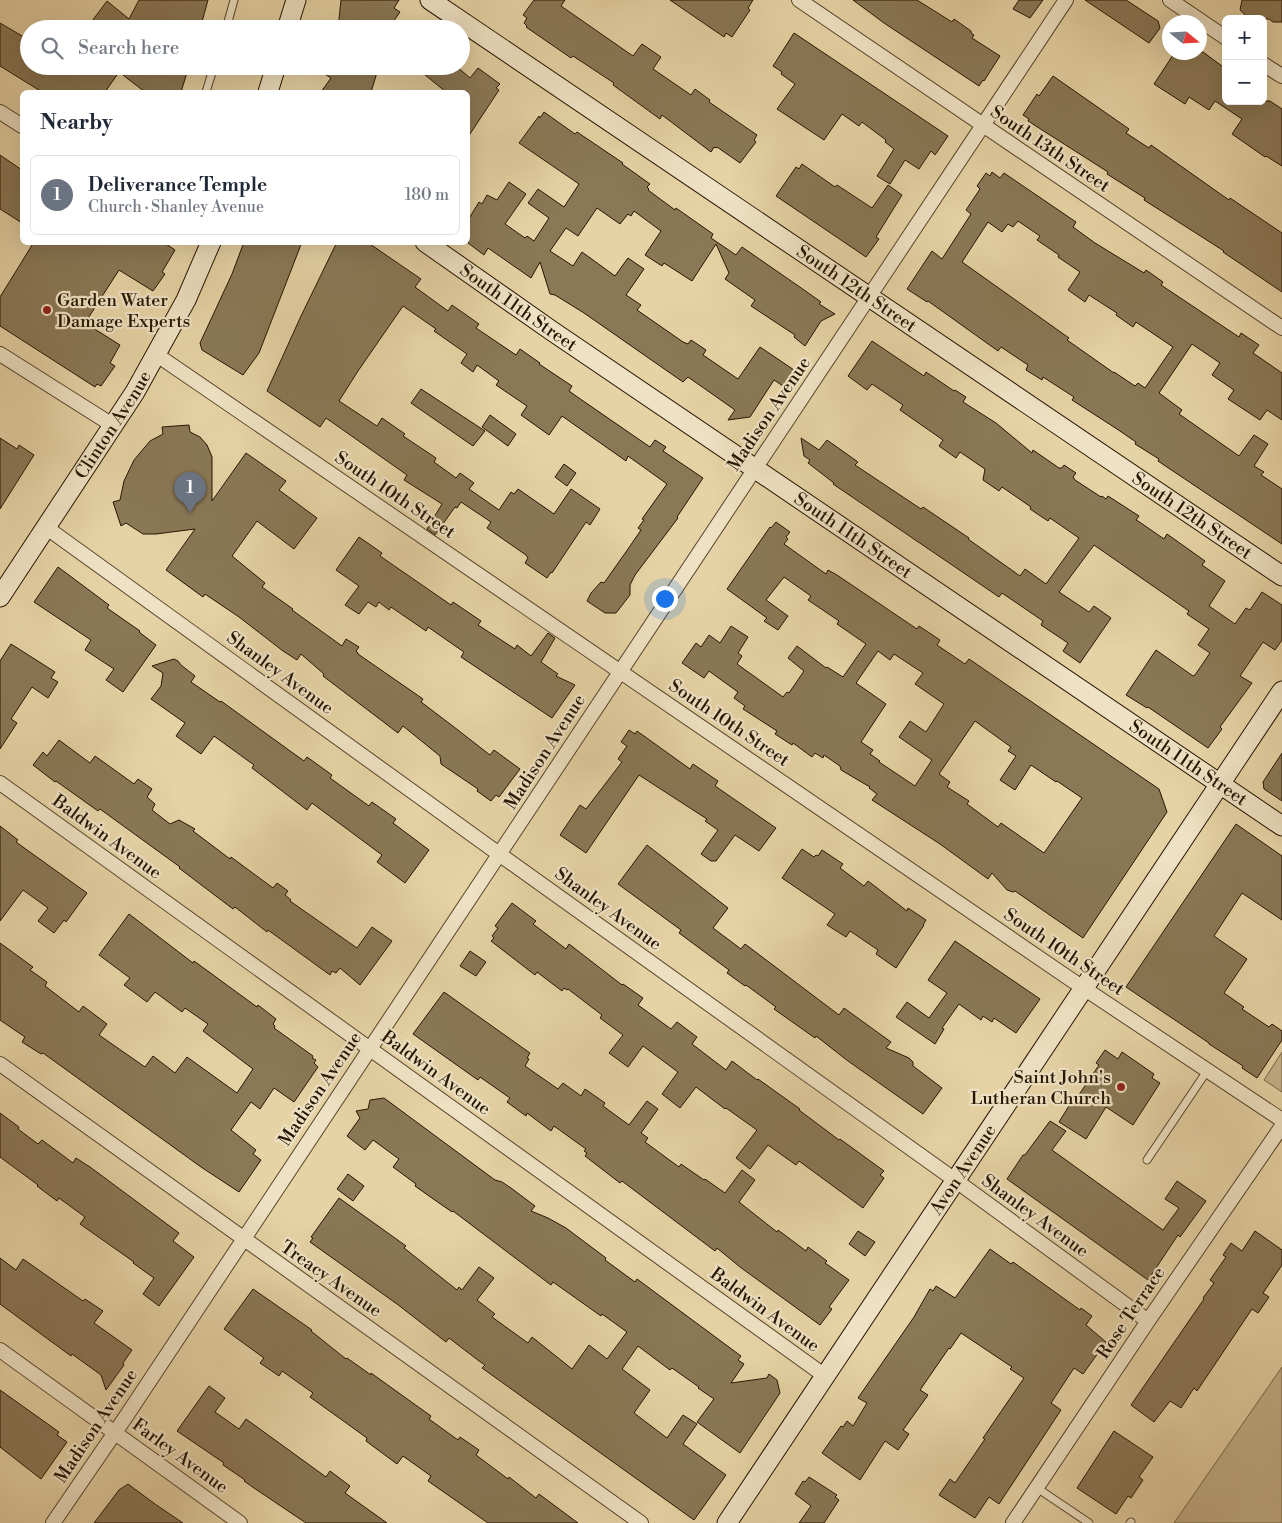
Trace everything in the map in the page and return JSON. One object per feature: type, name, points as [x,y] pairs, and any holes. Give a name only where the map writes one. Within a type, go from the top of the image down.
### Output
[{"type":"street","points":[[290,20],[296,0]]},
{"type":"street","name":"South 12th Street","points":[[430,0],[460,20]]},
{"type":"street","name":"South 13th Street","points":[[799,0],[1282,328]]},
{"type":"street","name":"Madison Avenue","points":[[53,1523],[1066,0]]},
{"type":"street","points":[[1170,0],[1222,35]]},
{"type":"street","name":"South 12th Street","points":[[470,27],[1282,576]]},
{"type":"street","points":[[1267,67],[1282,76]]},
{"type":"street","points":[[269,90],[273,75]]},
{"type":"street","points":[[0,112],[20,125]]},
{"type":"street","name":"Clinton Avenue","points":[[0,597],[114,426],[157,355],[186,300],[210,245]]},
{"type":"street","name":"South 11th Street","points":[[429,245],[552,331],[1282,826]]},
{"type":"street","points":[[0,354],[114,426]]},
{"type":"street","name":"South 10th Street","points":[[157,355],[1084,988],[1282,1120]]},
{"type":"street","name":"Shanley Avenue","points":[[47,528],[955,1180],[1148,1321]]},
{"type":"street","name":"Avon Avenue","points":[[727,1523],[1282,691]]},
{"type":"street","name":"Baldwin Avenue","points":[[0,783],[825,1376]]},
{"type":"street","name":"Treacy Avenue","points":[[0,1064],[642,1523]]},
{"type":"street","name":"Rose Terrace","points":[[1014,1523],[1148,1321],[1282,1126]]},
{"type":"street","name":"Farley Avenue","points":[[0,1350],[240,1523]]},
{"type":"lane","points":[[228,20],[234,0]]},
{"type":"lane","points":[[207,90],[211,75]]},
{"type":"lane","points":[[1147,1160],[1207,1071]]},
{"type":"lane","points":[[1036,1488],[1089,1523]]},
{"type":"shaded area","points":[[1282,1052],[1282,1092],[1264,1080]]},
{"type":"shaded area","points":[[1282,1367],[1282,1523],[1174,1523]]},
{"type":"building","points":[[139,0],[208,0],[202,20],[93,20],[107,1],[129,19]]},
{"type":"building","points":[[341,0],[399,0],[394,8],[400,12],[394,20],[339,20]]},
{"type":"building","points":[[534,0],[565,0],[561,6],[633,56],[642,44],[661,57],[653,69],[691,95],[695,89],[710,100],[709,102],[757,135],[754,140],[756,142],[740,163],[717,147],[714,147],[711,152],[662,115],[660,119],[613,85],[614,83],[573,56],[571,58],[526,27],[524,23],[527,18],[523,15]]},
{"type":"building","points":[[670,0],[753,0],[748,8],[750,10],[732,37],[726,33],[724,37]]},
{"type":"building","points":[[853,0],[917,0],[952,22],[954,19],[971,31],[974,35],[972,38],[1000,56],[979,86],[884,23]]},
{"type":"building","points":[[1019,0],[1043,0],[1030,18],[1013,9]]},
{"type":"building","points":[[1085,0],[1126,0],[1158,21],[1160,28],[1149,43]]},
{"type":"building","points":[[1242,0],[1282,0],[1282,22],[1273,22],[1267,19],[1267,15],[1246,15],[1240,10]]},
{"type":"building","points":[[0,23],[20,35],[20,75],[117,75],[106,90],[39,90],[0,66]]},
{"type":"building","points":[[794,33],[948,136],[935,155],[931,151],[919,169],[905,160],[890,184],[877,176],[894,149],[885,142],[886,140],[862,122],[859,126],[842,114],[824,140],[777,109],[795,84],[773,66]]},
{"type":"building","points":[[1207,55],[1222,66],[1222,105],[1267,105],[1267,101],[1270,101],[1282,109],[1282,166],[1265,157],[1232,134],[1242,119],[1215,101],[1209,110],[1189,97],[1185,104],[1154,84],[1170,60],[1207,60]]},
{"type":"building","points":[[478,68],[500,84],[496,88],[499,90],[470,134],[470,90],[444,90],[425,75],[466,75],[470,78]]},
{"type":"building","points":[[123,75],[186,75],[182,90],[142,90]]},
{"type":"building","points":[[326,75],[376,75],[372,90],[322,90],[331,78]]},
{"type":"building","points":[[1053,76],[1129,129],[1126,133],[1149,148],[1151,145],[1229,200],[1230,198],[1282,233],[1282,292],[1224,251],[1144,200],[1145,198],[1107,174],[1108,172],[1028,121],[1029,119],[1023,115],[1037,94],[1039,96]]},
{"type":"building","points":[[544,112],[575,134],[577,132],[650,184],[647,187],[648,190],[713,234],[711,238],[736,255],[742,247],[821,302],[819,304],[835,314],[821,321],[805,346],[794,337],[795,335],[751,306],[755,300],[725,279],[729,273],[716,244],[692,281],[664,263],[662,266],[645,255],[661,231],[634,211],[631,216],[628,214],[620,224],[597,208],[578,236],[566,228],[550,251],[573,266],[582,252],[615,276],[628,258],[644,269],[626,295],[641,305],[637,310],[683,342],[688,344],[691,340],[706,350],[703,355],[738,379],[760,347],[797,372],[786,388],[774,380],[750,417],[728,420],[735,410],[688,377],[683,382],[584,313],[555,295],[550,294],[540,262],[531,278],[488,248],[484,255],[470,244],[470,217],[479,202],[482,204],[487,195],[497,200],[509,182],[526,194],[505,224],[525,238],[527,236],[534,241],[549,218],[528,203],[538,189],[564,207],[579,184],[519,143],[539,116],[540,118]]},
{"type":"building","points":[[0,155],[20,169],[20,222],[0,209]]},
{"type":"building","points":[[802,164],[835,187],[837,185],[872,208],[888,185],[902,195],[876,237],[879,239],[866,257],[776,196],[796,167],[799,169]]},
{"type":"building","points":[[992,172],[1000,178],[1004,173],[1076,222],[1073,227],[1095,243],[1144,273],[1146,270],[1163,282],[1161,285],[1239,337],[1241,333],[1259,345],[1253,353],[1282,373],[1282,420],[1267,410],[1260,420],[1228,399],[1234,390],[1212,375],[1220,363],[1192,344],[1159,393],[1182,410],[1179,414],[1239,456],[1254,435],[1268,444],[1254,466],[1264,472],[1261,475],[1282,489],[1282,544],[1158,461],[1159,459],[1135,444],[1136,442],[1072,400],[1074,397],[1043,377],[1042,380],[1026,370],[1028,365],[1001,347],[998,351],[928,301],[907,289],[932,251],[942,259],[971,214],[966,210],[980,189],[977,186],[986,173],[990,176]],"holes":[[[1018,221],[1040,236],[1037,240],[1080,272],[1068,290],[1085,302],[1089,295],[1117,313],[1116,315],[1133,327],[1136,322],[1173,347],[1145,388],[1138,383],[1135,386],[1114,373],[1067,340],[1069,338],[962,262],[988,222],[1002,232],[1008,224],[1013,227]]]},
{"type":"building","name":"Garden Water Damage Experts","points":[[32,245],[168,245],[175,250],[162,272],[165,274],[153,291],[119,270],[85,323],[120,345],[110,363],[115,366],[101,386],[97,384],[95,387],[0,326],[0,297]]},
{"type":"building","points":[[243,245],[301,245],[259,353],[243,375],[202,350],[200,343],[232,274]]},
{"type":"building","points":[[336,245],[371,245],[421,279],[415,287],[448,311],[452,305],[479,324],[476,328],[516,355],[520,349],[572,386],[569,391],[576,396],[650,447],[655,440],[666,447],[663,451],[703,478],[678,518],[635,575],[630,585],[630,595],[616,613],[605,613],[587,601],[591,593],[601,582],[604,583],[641,530],[638,528],[644,520],[642,519],[667,484],[628,456],[626,461],[562,416],[549,435],[521,415],[527,406],[496,385],[499,381],[477,365],[473,372],[461,363],[467,354],[403,306],[339,401],[377,426],[382,418],[405,434],[403,436],[436,458],[434,462],[456,478],[460,473],[474,483],[469,489],[499,510],[511,492],[514,494],[518,489],[554,514],[571,489],[600,509],[590,525],[586,522],[547,578],[525,563],[528,558],[526,555],[487,528],[491,522],[461,502],[457,508],[455,507],[435,535],[427,529],[442,504],[404,480],[407,475],[326,418],[320,427],[267,391]]},
{"type":"building","points":[[872,341],[924,376],[926,372],[966,397],[963,402],[996,423],[1032,453],[1033,450],[1059,468],[1062,468],[1064,465],[1076,473],[1073,477],[1075,480],[1101,497],[1106,499],[1108,496],[1139,516],[1136,520],[1164,539],[1167,534],[1205,561],[1202,565],[1225,581],[1209,606],[1235,624],[1246,608],[1250,610],[1262,592],[1282,605],[1282,640],[1275,650],[1263,642],[1240,676],[1252,683],[1220,727],[1222,729],[1208,748],[1148,707],[1126,695],[1156,650],[1193,676],[1195,675],[1210,653],[1198,645],[1209,629],[1187,614],[1189,611],[1094,545],[1059,592],[1089,612],[1094,606],[1111,618],[1080,663],[1063,651],[1068,643],[1041,625],[1043,621],[1002,593],[999,597],[833,484],[808,463],[810,460],[804,456],[801,438],[819,450],[827,440],[858,462],[855,465],[921,509],[923,507],[1020,576],[1025,569],[1046,584],[1079,538],[1050,518],[1048,521],[1002,487],[999,491],[983,480],[985,469],[960,452],[956,458],[939,446],[943,440],[900,410],[903,405],[872,384],[867,390],[848,376]]},
{"type":"building","points":[[421,389],[485,431],[473,446],[411,403]]},
{"type":"building","points":[[490,415],[516,434],[508,446],[482,427]]},
{"type":"building","points":[[189,425],[190,432],[200,437],[207,445],[212,457],[212,501],[246,453],[286,481],[279,490],[317,518],[294,549],[257,521],[232,556],[265,583],[262,587],[292,610],[342,646],[346,639],[359,647],[356,651],[358,654],[423,699],[421,702],[490,755],[494,750],[520,769],[499,797],[496,795],[491,801],[477,791],[478,789],[441,764],[440,756],[403,726],[398,733],[323,676],[324,674],[301,654],[297,660],[239,617],[205,594],[203,597],[166,570],[195,529],[143,534],[126,523],[121,526],[113,502],[120,500],[124,481],[134,460],[150,441],[163,434],[162,427]]},
{"type":"building","points":[[0,438],[17,449],[19,445],[34,455],[0,509]]},
{"type":"building","points":[[564,464],[576,473],[567,486],[555,477]]},
{"type":"building","points":[[776,522],[790,532],[784,544],[826,574],[828,570],[837,575],[917,629],[919,626],[940,640],[937,645],[965,664],[969,659],[1159,789],[1167,812],[1083,938],[1015,891],[1007,890],[992,873],[988,879],[940,844],[872,800],[877,794],[870,787],[841,770],[840,766],[824,755],[823,758],[815,753],[812,757],[793,743],[792,745],[775,734],[777,731],[743,709],[745,706],[734,698],[738,692],[709,671],[704,678],[682,663],[696,643],[701,647],[709,635],[720,643],[731,626],[748,637],[738,653],[742,656],[737,664],[783,697],[787,692],[789,693],[804,671],[788,658],[797,646],[826,668],[843,677],[866,644],[837,624],[839,621],[808,600],[811,596],[784,577],[766,600],[788,616],[778,630],[764,621],[767,618],[727,589]],"holes":[[[878,651],[890,660],[894,654],[923,673],[915,684],[944,704],[926,732],[910,721],[899,737],[932,760],[915,786],[879,762],[870,754],[873,750],[861,742],[886,704],[856,683]],[[975,721],[1011,747],[1008,751],[1016,756],[1000,780],[1015,790],[1031,765],[1082,798],[1044,853],[1001,823],[998,827],[967,804],[969,801],[947,787],[950,782],[939,774]]]},
{"type":"building","points":[[359,537],[382,553],[380,556],[451,605],[453,602],[481,621],[478,625],[515,649],[517,645],[531,656],[548,633],[555,638],[541,662],[558,674],[556,676],[575,685],[552,718],[461,657],[464,652],[428,627],[426,631],[391,607],[389,610],[379,602],[376,607],[368,602],[359,614],[345,605],[359,586],[336,570]]},
{"type":"building","points":[[58,567],[109,605],[107,608],[140,631],[156,645],[123,692],[106,680],[114,669],[85,650],[91,640],[34,602]]},
{"type":"building","points":[[11,644],[55,672],[51,678],[58,682],[48,698],[32,687],[11,719],[17,723],[0,749],[0,661]]},
{"type":"building","points":[[174,659],[195,676],[191,682],[221,701],[304,761],[307,757],[332,775],[330,778],[369,806],[372,802],[396,819],[393,823],[429,850],[405,883],[377,862],[382,855],[312,803],[307,810],[252,768],[254,765],[214,736],[201,754],[176,736],[185,723],[151,699],[161,686],[163,673],[152,666]]},
{"type":"building","points":[[629,730],[635,734],[637,731],[690,769],[693,764],[718,781],[715,786],[776,828],[759,851],[735,835],[716,861],[711,861],[701,854],[718,830],[705,821],[707,819],[639,775],[586,853],[560,835],[580,805],[586,809],[622,762],[618,759],[627,746],[621,742]]},
{"type":"building","points":[[59,740],[90,763],[95,756],[134,784],[138,779],[152,789],[147,797],[155,804],[152,810],[170,824],[179,820],[195,829],[193,831],[273,888],[277,883],[288,891],[285,895],[290,901],[357,948],[372,927],[392,941],[360,985],[340,968],[336,973],[332,971],[330,975],[268,930],[267,932],[235,907],[233,909],[180,867],[100,809],[98,811],[33,765],[43,752],[47,756]]},
{"type":"building","points":[[1282,753],[1282,801],[1264,789],[1263,782]]},
{"type":"building","points":[[1236,824],[1282,856],[1282,920],[1242,893],[1214,936],[1247,959],[1224,993],[1244,1007],[1242,1009],[1269,1027],[1272,1024],[1282,1031],[1282,1040],[1257,1078],[1242,1068],[1243,1066],[1126,987]]},
{"type":"building","points":[[0,826],[18,840],[16,842],[87,893],[66,922],[64,920],[54,933],[38,921],[48,908],[23,890],[0,921]]},
{"type":"building","points":[[647,845],[728,908],[713,928],[741,949],[745,944],[839,1015],[844,1008],[891,1042],[886,1048],[909,1058],[913,1062],[913,1066],[942,1088],[923,1114],[816,1036],[815,1038],[774,1009],[776,1007],[727,973],[729,970],[679,933],[681,930],[618,884]]},
{"type":"building","points":[[802,849],[814,857],[818,856],[822,850],[843,864],[840,868],[864,886],[868,881],[907,911],[908,908],[926,920],[896,968],[876,954],[878,950],[850,931],[846,937],[827,925],[835,914],[782,878]]},
{"type":"building","points":[[512,903],[536,921],[533,924],[566,949],[569,944],[622,985],[643,998],[638,1005],[671,1029],[677,1022],[697,1037],[692,1044],[726,1070],[732,1061],[884,1171],[880,1175],[884,1178],[863,1208],[799,1161],[796,1165],[768,1145],[750,1169],[736,1158],[757,1130],[696,1087],[680,1108],[662,1094],[678,1072],[643,1046],[628,1067],[609,1053],[623,1035],[600,1018],[602,1015],[568,989],[564,988],[562,991],[537,972],[535,975],[491,941],[498,928],[495,926]]},
{"type":"building","points":[[129,914],[193,963],[194,961],[276,1019],[273,1024],[274,1028],[316,1060],[314,1063],[318,1067],[294,1102],[274,1088],[260,1109],[251,1102],[231,1130],[256,1150],[253,1154],[261,1160],[239,1192],[201,1167],[43,1053],[41,1054],[22,1042],[25,1037],[0,1020],[0,943],[33,967],[30,970],[47,982],[45,986],[79,1012],[83,1006],[107,1024],[99,1035],[145,1067],[153,1056],[175,1073],[187,1057],[237,1093],[253,1069],[203,1031],[208,1024],[185,1008],[182,1012],[155,992],[147,1002],[124,985],[130,978],[99,955]]},
{"type":"building","points":[[955,941],[1040,999],[1016,1033],[994,1018],[992,1022],[983,1016],[981,1020],[959,1004],[942,1028],[944,1029],[935,1044],[896,1017],[907,1002],[929,1018],[947,993],[928,980]]},
{"type":"building","points":[[470,951],[486,962],[476,976],[460,966]]},
{"type":"building","points":[[444,992],[530,1053],[525,1066],[558,1089],[563,1083],[581,1096],[585,1089],[605,1103],[603,1106],[629,1125],[647,1101],[658,1109],[641,1133],[648,1138],[645,1142],[679,1167],[681,1164],[725,1193],[742,1170],[755,1180],[739,1202],[777,1232],[778,1230],[806,1251],[808,1247],[827,1261],[825,1263],[849,1280],[829,1307],[832,1309],[820,1325],[717,1248],[715,1251],[622,1181],[620,1183],[585,1156],[587,1153],[584,1151],[586,1149],[554,1126],[551,1131],[527,1113],[526,1116],[507,1102],[510,1098],[480,1077],[478,1080],[413,1034]]},
{"type":"building","name":"Saint John's Lutheran Church","points":[[1105,1050],[1118,1059],[1122,1052],[1154,1074],[1152,1078],[1160,1083],[1133,1125],[1106,1107],[1086,1139],[1059,1122],[1099,1065],[1096,1063]]},
{"type":"building","points":[[384,1098],[495,1180],[502,1182],[535,1206],[531,1211],[566,1228],[635,1282],[637,1279],[741,1356],[738,1360],[744,1364],[731,1383],[767,1378],[769,1374],[777,1380],[780,1393],[740,1453],[697,1422],[714,1399],[699,1387],[672,1368],[670,1370],[638,1346],[622,1369],[650,1390],[634,1413],[667,1438],[683,1415],[697,1424],[683,1444],[726,1475],[694,1520],[482,1368],[485,1365],[449,1338],[446,1342],[397,1304],[310,1242],[313,1238],[311,1237],[339,1198],[406,1246],[404,1248],[457,1290],[459,1287],[462,1290],[479,1267],[494,1278],[477,1300],[495,1314],[492,1317],[528,1343],[532,1337],[572,1369],[589,1345],[607,1359],[627,1332],[553,1282],[551,1285],[453,1211],[415,1186],[416,1184],[393,1167],[399,1159],[373,1140],[365,1150],[347,1136],[360,1118],[356,1111],[368,1109],[370,1100]]},
{"type":"building","points":[[0,1113],[38,1144],[42,1140],[73,1163],[76,1158],[90,1167],[179,1233],[173,1241],[194,1257],[159,1306],[143,1294],[154,1278],[80,1224],[85,1217],[59,1198],[57,1201],[0,1157]]},
{"type":"building","points":[[1050,1121],[1066,1131],[1052,1150],[1163,1230],[1179,1208],[1165,1199],[1177,1181],[1206,1201],[1180,1237],[1178,1235],[1148,1280],[1007,1179]]},
{"type":"building","points":[[348,1174],[364,1186],[353,1201],[337,1189]]},
{"type":"building","points":[[858,1231],[875,1242],[865,1256],[849,1244]]},
{"type":"building","points":[[1255,1231],[1282,1250],[1282,1265],[1263,1293],[1269,1297],[1258,1313],[1252,1309],[1197,1391],[1194,1388],[1181,1408],[1170,1401],[1154,1422],[1131,1405],[1214,1283],[1210,1280],[1226,1257],[1223,1255],[1231,1243],[1242,1251]]},
{"type":"building","points":[[990,1249],[1011,1264],[1013,1262],[1080,1310],[1081,1308],[1092,1316],[1086,1325],[1106,1342],[1083,1374],[1074,1368],[1051,1403],[1061,1410],[999,1504],[989,1497],[975,1518],[939,1495],[950,1479],[955,1483],[1024,1378],[1010,1369],[1012,1367],[961,1333],[920,1390],[928,1395],[903,1430],[909,1434],[898,1450],[885,1441],[860,1480],[822,1453],[841,1426],[843,1427],[847,1421],[853,1426],[867,1403],[858,1398],[914,1317],[930,1289],[933,1291],[936,1286],[955,1298]]},
{"type":"building","points":[[0,1258],[16,1270],[23,1259],[83,1301],[85,1299],[103,1311],[94,1323],[132,1350],[106,1390],[101,1375],[72,1354],[71,1356],[0,1304]]},
{"type":"building","points":[[253,1289],[312,1330],[346,1359],[371,1375],[371,1373],[431,1416],[429,1419],[458,1440],[460,1437],[479,1450],[476,1455],[508,1479],[509,1477],[536,1498],[539,1494],[578,1523],[488,1523],[428,1481],[431,1476],[403,1456],[397,1464],[366,1441],[367,1438],[310,1397],[313,1393],[282,1371],[279,1376],[260,1363],[264,1358],[224,1329]]},
{"type":"building","points":[[209,1386],[225,1398],[215,1412],[239,1429],[246,1419],[326,1477],[330,1471],[350,1486],[345,1493],[387,1523],[306,1523],[244,1481],[223,1465],[224,1463],[177,1431]]},
{"type":"building","points":[[0,1390],[59,1432],[57,1435],[67,1442],[41,1479],[0,1447]]},
{"type":"building","points":[[1114,1431],[1153,1457],[1139,1477],[1143,1480],[1131,1498],[1128,1496],[1116,1514],[1077,1488]]},
{"type":"building","points":[[809,1477],[837,1495],[835,1497],[839,1500],[824,1523],[799,1523],[811,1506],[795,1494],[803,1481],[805,1482]]},
{"type":"building","points":[[128,1484],[183,1523],[94,1523],[119,1490]]},
{"type":"place","name":"Garden Water Damage Experts","points":[[47,310]]},
{"type":"place","name":"Deliverance Temple","points":[[190,513]]},
{"type":"place","name":"Saint John's Lutheran Church","points":[[1121,1087]]}]
